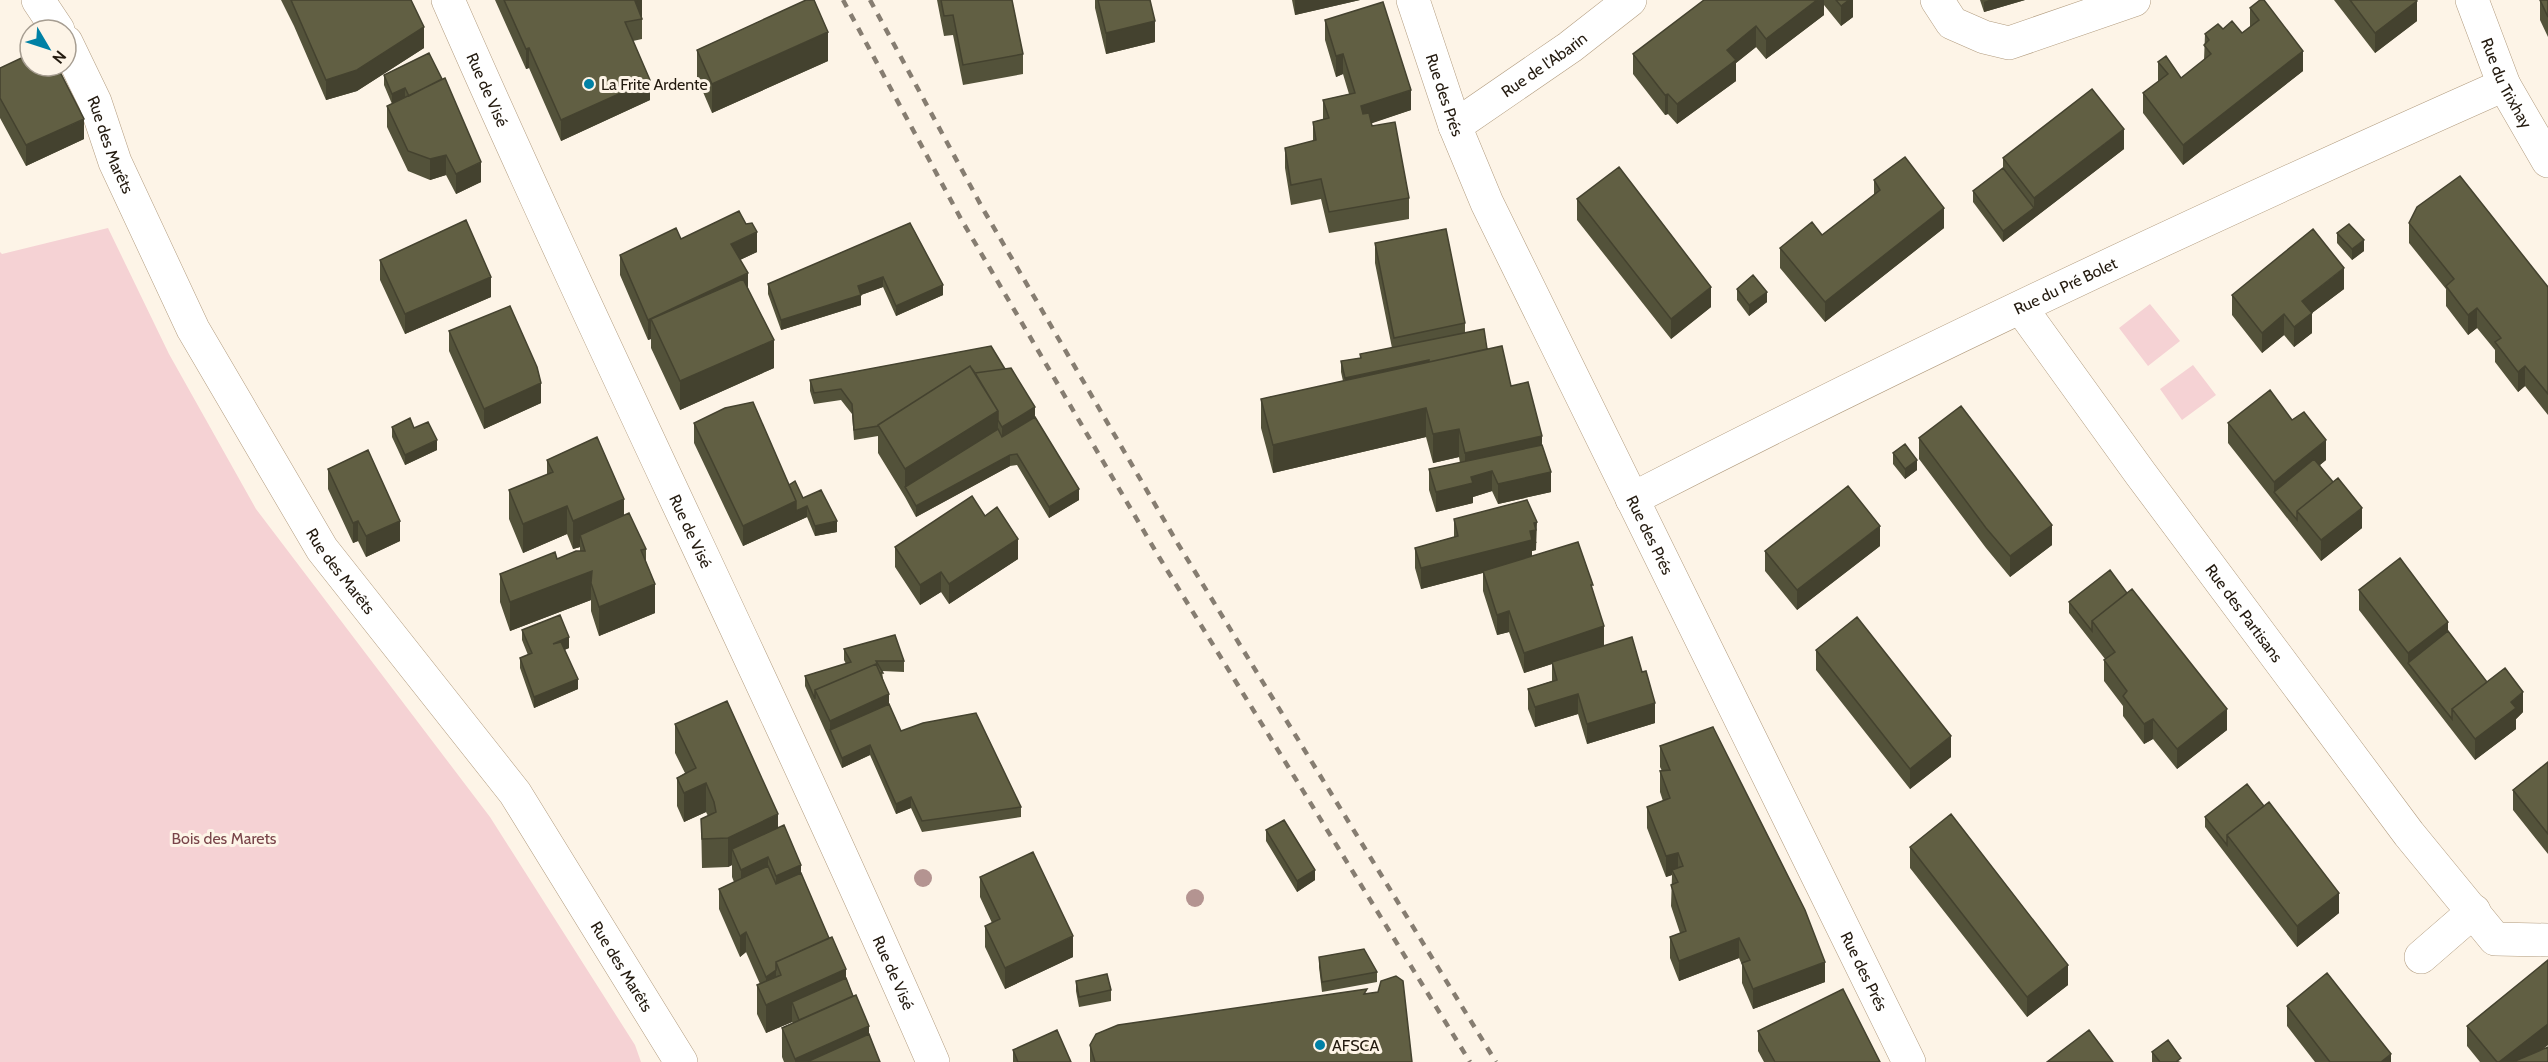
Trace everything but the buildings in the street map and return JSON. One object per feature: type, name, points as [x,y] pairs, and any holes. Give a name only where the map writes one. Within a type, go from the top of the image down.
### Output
[{"type":"street","points":[[38,0],[50,18]]},
{"type":"street","name":"Rue de Visé","points":[[448,0],[645,433],[773,703],[933,1062]]},
{"type":"street","name":"Rue des Prés","points":[[1413,0],[1455,126],[1487,202],[1909,1062]]},
{"type":"street","name":"Rue de l'Abarin","points":[[1455,126],[1570,47],[1630,0]]},
{"type":"street","points":[[1937,0],[1952,23],[1984,37],[2009,43],[2134,0]]},
{"type":"street","name":"Rue du Trixhay","points":[[2472,0],[2504,85],[2548,161]]},
{"type":"street","name":"Rue des Marêts","points":[[78,67],[95,102],[115,162],[193,329],[322,549],[515,793],[681,1062]]},
{"type":"street","name":"Rue du Pré Bolet","points":[[1632,499],[1801,412],[2020,308],[2284,183],[2504,85]]},
{"type":"street","name":"Rue des Partisans","points":[[2020,308],[2139,473],[2409,834],[2495,939],[2548,940]]},
{"type":"street","points":[[2421,957],[2474,911]]},
{"type":"green space","name":"Bois des Marets","points":[[108,228],[169,354],[256,509],[490,817],[635,1045],[641,1062],[0,1062],[0,252],[2,254]]},
{"type":"green space","points":[[2150,304],[2180,341],[2148,366],[2119,328]]},
{"type":"green space","points":[[2193,365],[2216,395],[2182,420],[2160,389]]},
{"type":"railway","points":[[843,0],[961,219],[1159,557],[1470,1062]]},
{"type":"railway","points":[[870,0],[983,209],[1178,544],[1496,1062]]},
{"type":"place","name":"La Frite Ardente","points":[[589,84]]},
{"type":"place","name":"AFSCA","points":[[1320,1045]]}]
